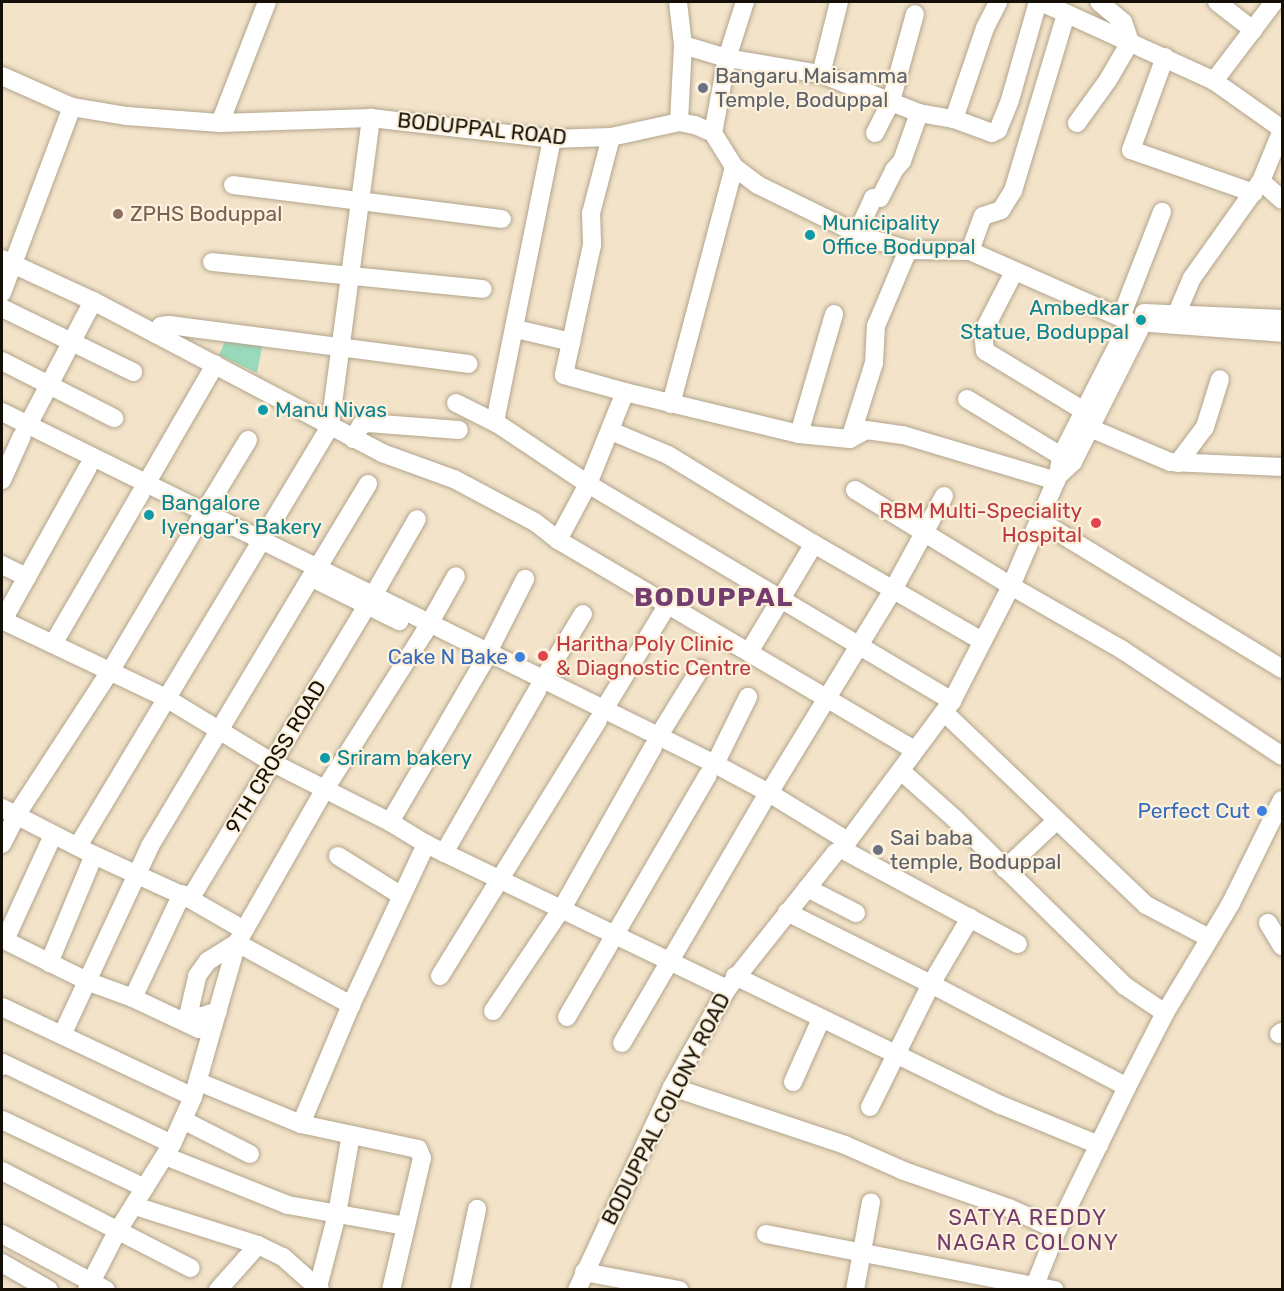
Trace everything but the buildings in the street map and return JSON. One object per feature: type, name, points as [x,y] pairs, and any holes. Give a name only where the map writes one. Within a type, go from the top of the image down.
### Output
[{"type":"street","points":[[220,123],[267,2]]},
{"type":"street","points":[[678,2],[683,45],[679,122]]},
{"type":"street","points":[[745,2],[727,57],[713,133],[734,166],[758,185],[857,233],[909,250],[970,251],[1014,272],[1135,321],[1282,333]]},
{"type":"street","points":[[821,74],[839,2]]},
{"type":"street","points":[[954,119],[985,28],[998,2]]},
{"type":"street","points":[[683,45],[727,57],[821,74],[920,113],[954,119],[992,133],[998,130],[1010,100],[1040,2],[1214,81],[1282,130],[1257,187],[1192,278],[1178,313]]},
{"type":"street","points":[[1077,123],[1108,80],[1130,42],[1123,22],[1099,2]]},
{"type":"street","points":[[1217,2],[1253,30]]},
{"type":"street","points":[[1214,81],[1274,2]]},
{"type":"street","points":[[875,133],[891,101],[915,14]]},
{"type":"street","points":[[970,251],[983,216],[1001,210],[1013,191],[1066,14]]},
{"type":"street","points":[[1165,57],[1131,150],[1257,187],[1282,200]]},
{"type":"street","name":"BODUPPAL ROAD","points":[[2,76],[72,107],[127,116],[220,123],[371,118],[552,139],[611,138],[679,122],[695,125],[713,133]]},
{"type":"street","points":[[2,293],[7,262],[72,107]]},
{"type":"street","points":[[857,233],[873,198],[880,198],[894,170],[902,161],[920,113]]},
{"type":"street","points":[[78,846],[330,426],[348,277],[371,118]]},
{"type":"street","points":[[611,138],[591,213],[592,245],[564,375],[671,404],[799,434],[850,439],[866,430],[903,435],[1057,479],[1061,456],[1089,418]]},
{"type":"street","points":[[496,423],[552,139]]},
{"type":"street","points":[[671,404],[734,166]]},
{"type":"street","points":[[233,185],[502,219]]},
{"type":"street","name":"BODUPPAL COLONY ROAD","points":[[578,1290],[584,1272],[672,1088],[731,982],[901,771],[949,707],[1011,586],[1057,479],[1073,462],[1089,418],[1135,321],[1162,212]]},
{"type":"street","points":[[850,439],[874,363],[876,326],[909,250]]},
{"type":"street","points":[[7,262],[156,334],[353,439],[382,453],[454,479],[535,522],[558,540],[915,750]]},
{"type":"street","points":[[212,262],[483,289]]},
{"type":"street","points":[[1014,272],[983,332],[985,351],[1137,450],[1178,463],[1282,467]]},
{"type":"street","points":[[2,480],[25,430],[93,302]]},
{"type":"street","points":[[2,308],[133,372]]},
{"type":"street","points":[[1135,321],[1178,313],[1282,319]]},
{"type":"street","points":[[799,434],[834,314]]},
{"type":"street","points":[[156,334],[161,326],[169,325],[468,364]]},
{"type":"street","points":[[516,328],[571,342]]},
{"type":"street","points":[[2,361],[114,418]]},
{"type":"street","points":[[53,644],[215,365]]},
{"type":"street","points":[[1178,463],[1205,427],[1220,379]]},
{"type":"street","points":[[558,540],[588,484],[625,392]]},
{"type":"street","points":[[967,399],[1061,456]]},
{"type":"street","points":[[456,403],[496,423],[588,484],[860,644],[949,707],[1057,820],[1146,905],[1209,938]]},
{"type":"street","points":[[2,412],[25,430],[87,467],[144,489]]},
{"type":"street","points":[[353,439],[361,425],[368,423],[459,430]]},
{"type":"street","points":[[2,425],[25,430],[202,516],[766,797],[841,845],[1018,944]]},
{"type":"street","points":[[611,431],[668,455],[814,544],[982,641]]},
{"type":"street","points":[[2,843],[9,811],[111,670],[248,440]]},
{"type":"street","points":[[87,467],[2,620],[166,698],[273,763],[390,822],[426,844],[615,936],[669,960],[731,982],[821,1019],[1002,1105],[1099,1145]]},
{"type":"street","points":[[62,1035],[89,982],[135,873],[368,484]]},
{"type":"street","points":[[855,490],[1011,586],[1121,649],[1282,756]]},
{"type":"street","points":[[622,1043],[766,797],[893,590],[944,496]]},
{"type":"street","name":"9TH CROSS ROAD","points":[[133,998],[186,897],[273,763],[417,519]]},
{"type":"street","points":[[1040,521],[1282,669]]},
{"type":"street","points":[[749,652],[814,544]]},
{"type":"street","points":[[2,565],[27,577]]},
{"type":"street","points":[[2,1234],[95,1287],[117,1232],[168,1150],[196,1089],[241,937],[325,789],[456,576]]},
{"type":"street","points":[[390,822],[486,657],[525,579]]},
{"type":"street","points":[[440,976],[668,604]]},
{"type":"street","points":[[444,853],[583,614]]},
{"type":"street","points":[[493,1011],[561,910],[700,669]]},
{"type":"street","points":[[567,1017],[712,770],[748,697]]},
{"type":"street","points":[[901,771],[1125,986],[1165,1012]]},
{"type":"street","points":[[1034,1287],[1057,1230],[1165,1012],[1274,837],[1282,800]]},
{"type":"street","points":[[9,811],[94,855],[186,897],[241,937],[351,1005]]},
{"type":"street","points":[[1005,869],[1057,820]]},
{"type":"street","points":[[53,835],[3,939],[89,982],[133,998],[212,1035]]},
{"type":"street","points":[[301,1125],[351,1005],[426,844]]},
{"type":"street","points":[[49,963],[94,855]]},
{"type":"street","points":[[338,856],[402,896]]},
{"type":"street","points":[[807,888],[856,913]]},
{"type":"street","points":[[787,912],[931,984],[1127,1087]]},
{"type":"street","points":[[870,1107],[931,984],[970,918]]},
{"type":"street","points":[[1268,923],[1282,946]]},
{"type":"street","points":[[218,1011],[200,1017],[189,1012],[192,989],[197,976],[208,962],[241,937]]},
{"type":"street","points":[[2,1007],[62,1035],[196,1089],[301,1125],[418,1149],[422,1158],[391,1290]]},
{"type":"street","points":[[793,1082],[821,1019]]},
{"type":"street","points":[[2,1066],[3,1062],[168,1150],[288,1205],[406,1226]]},
{"type":"street","points":[[672,1088],[845,1145],[904,1171],[1009,1208],[1057,1230]]},
{"type":"street","points":[[2,1120],[145,1188]]},
{"type":"street","points":[[183,1120],[250,1155]]},
{"type":"street","points":[[135,1206],[258,1245],[283,1257],[319,1288],[338,1214],[351,1135]]},
{"type":"street","points":[[2,1171],[191,1268]]},
{"type":"street","points":[[855,1290],[871,1202]]},
{"type":"street","points":[[460,1290],[477,1209]]},
{"type":"street","points":[[766,1234],[1055,1290]]},
{"type":"street","points":[[218,1290],[258,1245]]},
{"type":"street","points":[[2,1263],[50,1290]]},
{"type":"street","points":[[584,1272],[679,1290]]},
{"type":"green space","points":[[227,337],[263,342],[257,373],[219,355]]},
{"type":"place","name":"Bangaru Maisamma Temple, Boduppal","points":[[703,88]]},
{"type":"place","name":"ZPHS Boduppal","points":[[118,214]]},
{"type":"place","name":"Municipality Office Boduppal","points":[[810,235]]},
{"type":"place","name":"Ambedkar Statue, Boduppal","points":[[1141,320]]},
{"type":"place","name":"Manu Nivas","points":[[263,410]]},
{"type":"place","name":"Bangalore Iyengar's Bakery","points":[[149,515]]},
{"type":"place","name":"RBM Multi-Speciality Hospital","points":[[1096,523]]},
{"type":"place","name":"Haritha Poly Clinic & Diagnostic Centre","points":[[543,656]]},
{"type":"place","name":"Cake N Bake","points":[[520,657]]},
{"type":"place","name":"Sriram bakery","points":[[325,758]]},
{"type":"place","name":"Perfect Cut","points":[[1262,811]]},
{"type":"place","name":"Sai baba temple, Boduppal","points":[[878,850]]},
{"type":"district","name":"BODUPPAL","points":[[714,598]]},
{"type":"district","name":"SATYA REDDY NAGAR COLONY","points":[[1028,1230]]}]
